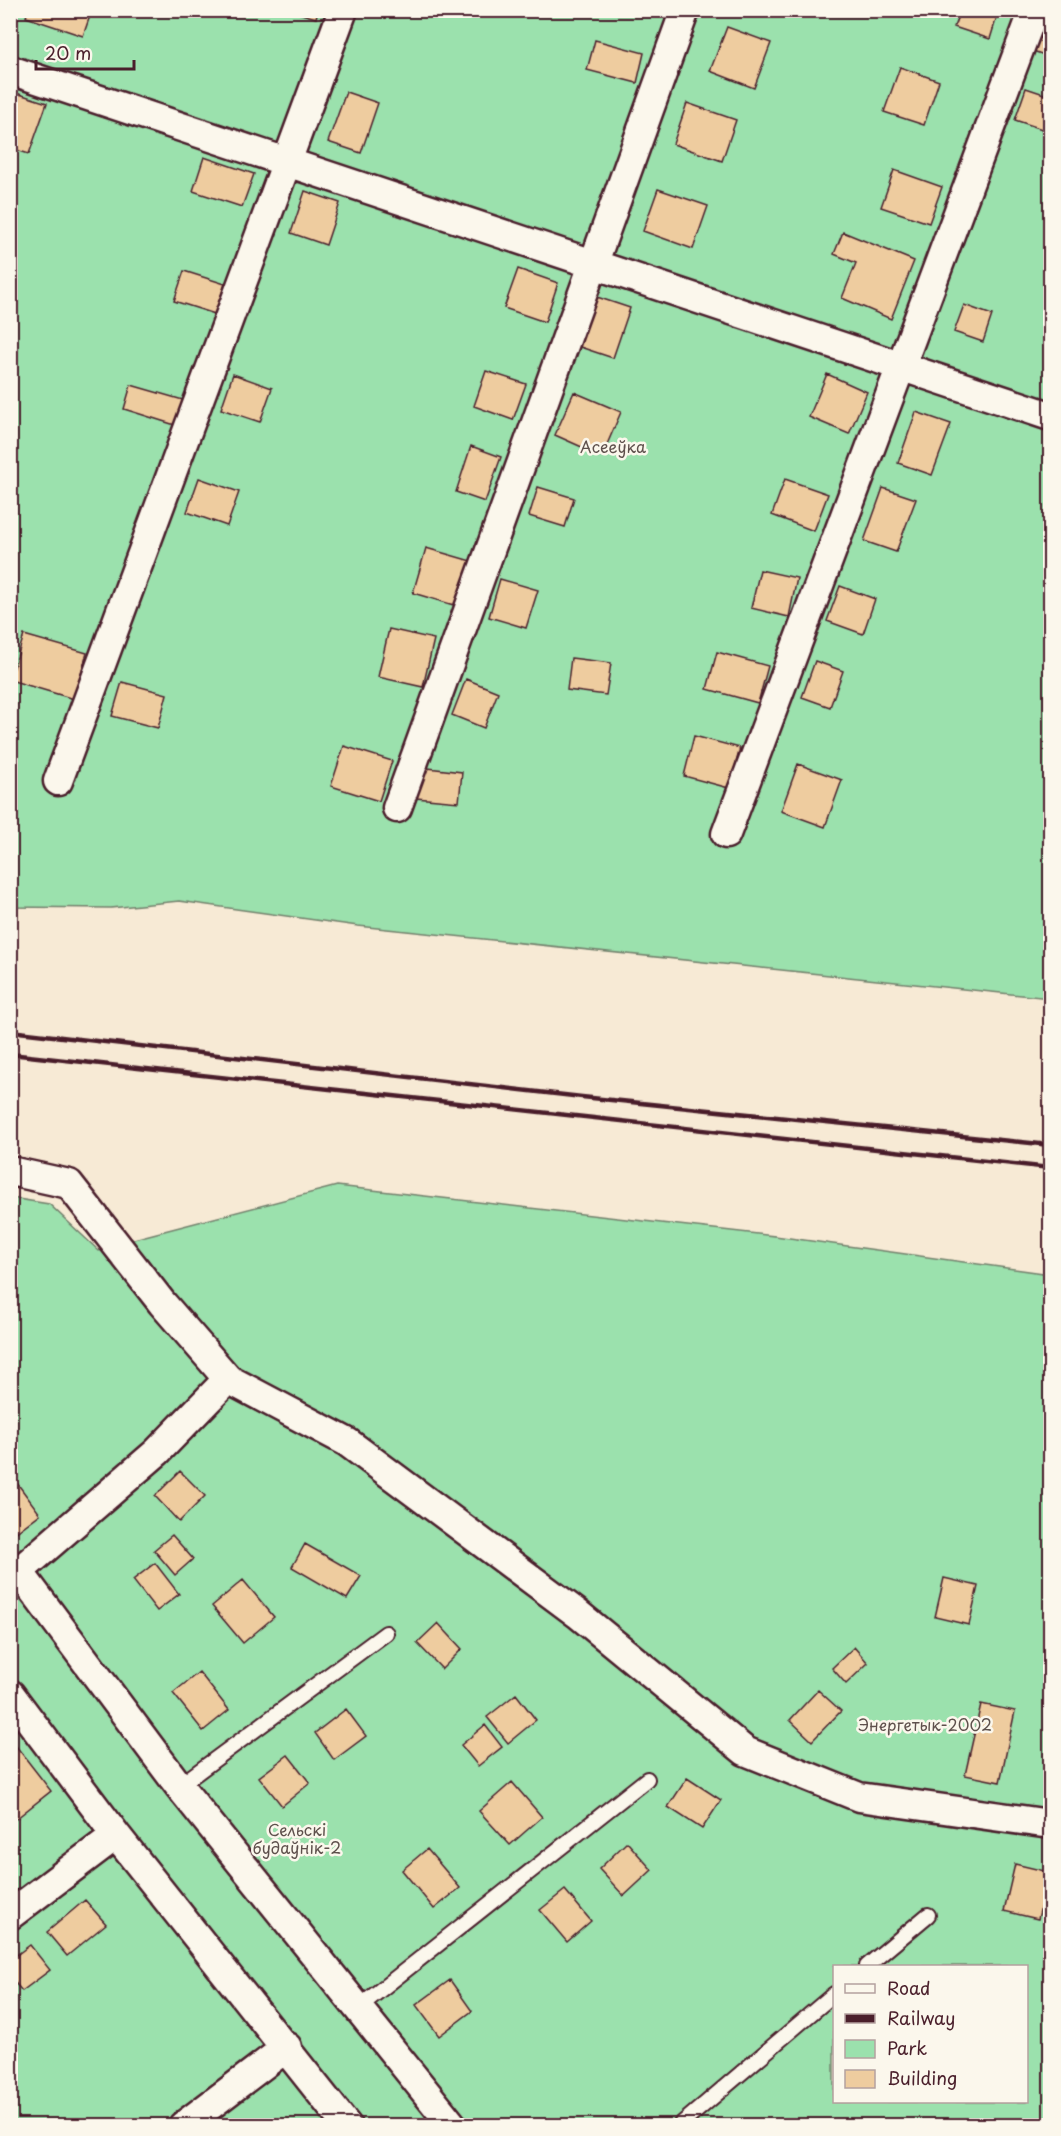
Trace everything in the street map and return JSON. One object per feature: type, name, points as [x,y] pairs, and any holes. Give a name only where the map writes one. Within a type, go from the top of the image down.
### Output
[{"type":"street","points":[[58,781],[343,10]]},
{"type":"street","points":[[397,808],[685,10]]},
{"type":"street","points":[[726,834],[1034,10]]},
{"type":"street","points":[[10,70],[1050,416]]},
{"type":"street","points":[[10,1171],[69,1184],[162,1303],[228,1379],[347,1442],[578,1614],[745,1752],[859,1797],[1050,1824]]},
{"type":"street","points":[[228,1379],[157,1452],[15,1576],[453,2126]]},
{"type":"street","points":[[10,1694],[116,1835],[287,2047],[347,2126]]},
{"type":"street","points":[[10,1915],[116,1835]]},
{"type":"street","points":[[183,2126],[287,2047]]},
{"type":"lane","points":[[180,1786],[386,1633]]},
{"type":"lane","points":[[359,2007],[648,1779]]},
{"type":"lane","points":[[868,1965],[928,1915]]},
{"type":"lane","points":[[679,2126],[833,1995]]},
{"type":"green space","name":"Асееўка","points":[[11,11],[1050,11],[1050,998],[358,926],[179,901],[111,908],[11,907]]},
{"type":"green space","points":[[337,1186],[775,1236],[1050,1274],[1050,2125],[11,2126],[11,1198],[49,1204],[99,1251],[126,1241]]},
{"type":"building","points":[[28,10],[92,10],[83,36],[26,17]]},
{"type":"building","points":[[287,10],[318,10],[316,18]]},
{"type":"building","points":[[960,10],[999,10],[990,39],[954,27]]},
{"type":"building","points":[[1048,10],[1050,10],[1050,57],[1033,51]]},
{"type":"building","points":[[727,27],[771,43],[754,88],[710,71]]},
{"type":"building","points":[[595,40],[644,53],[637,83],[587,70]]},
{"type":"building","points":[[900,67],[939,81],[924,125],[884,112]]},
{"type":"building","points":[[1026,88],[1050,96],[1048,131],[1015,120]]},
{"type":"building","points":[[10,91],[47,103],[29,154],[10,148]]},
{"type":"building","points":[[346,92],[378,103],[361,153],[328,142]]},
{"type":"building","points":[[687,103],[736,120],[722,161],[673,144]]},
{"type":"building","points":[[204,157],[254,174],[242,207],[193,191]]},
{"type":"building","points":[[894,170],[942,187],[929,223],[881,207]]},
{"type":"building","points":[[658,189],[708,206],[693,249],[643,231]]},
{"type":"building","points":[[305,191],[340,203],[326,245],[291,233]]},
{"type":"building","points":[[843,232],[914,261],[891,319],[842,298],[856,263],[834,254]]},
{"type":"building","points":[[518,269],[558,283],[545,322],[504,308]]},
{"type":"building","points":[[184,271],[225,284],[215,314],[174,301]]},
{"type":"building","points":[[594,296],[630,308],[613,358],[577,346]]},
{"type":"building","points":[[964,305],[992,315],[983,342],[954,332]]},
{"type":"building","points":[[486,371],[526,384],[513,420],[474,406]]},
{"type":"building","points":[[233,374],[272,388],[260,422],[221,409]]},
{"type":"building","points":[[827,374],[867,392],[849,434],[809,417]]},
{"type":"building","points":[[131,385],[183,400],[175,425],[124,409]]},
{"type":"building","points":[[574,392],[621,412],[602,456],[555,435]]},
{"type":"building","points":[[916,412],[951,424],[932,475],[898,463]]},
{"type":"building","points":[[471,446],[501,457],[485,502],[456,492]]},
{"type":"building","points":[[199,478],[239,492],[227,526],[187,512]]},
{"type":"building","points":[[785,479],[828,494],[814,531],[772,515]]},
{"type":"building","points":[[538,487],[574,498],[565,527],[529,516]]},
{"type":"building","points":[[883,488],[916,499],[896,552],[864,541]]},
{"type":"building","points":[[426,548],[471,561],[457,606],[413,593]]},
{"type":"building","points":[[760,570],[797,578],[789,617],[751,608]]},
{"type":"building","points":[[500,579],[538,590],[526,628],[489,617]]},
{"type":"building","points":[[840,586],[875,599],[863,634],[827,621]]},
{"type":"building","points":[[389,629],[434,639],[423,687],[378,677]]},
{"type":"building","points":[[24,635],[87,653],[74,699],[10,680]]},
{"type":"building","points":[[717,652],[768,666],[758,703],[707,689]]},
{"type":"building","points":[[571,658],[611,663],[606,695],[567,690]]},
{"type":"building","points":[[815,661],[843,671],[830,707],[802,697]]},
{"type":"building","points":[[466,679],[498,692],[484,728],[452,715]]},
{"type":"building","points":[[122,682],[167,694],[158,728],[112,716]]},
{"type":"building","points":[[694,736],[740,748],[729,788],[684,776]]},
{"type":"building","points":[[344,746],[392,761],[379,801],[331,786]]},
{"type":"building","points":[[798,764],[842,780],[825,827],[781,811]]},
{"type":"building","points":[[419,767],[462,772],[459,802],[416,798]]},
{"type":"building","points":[[180,1471],[205,1496],[179,1522],[155,1496]]},
{"type":"building","points":[[17,1483],[40,1514],[10,1537],[10,1488]]},
{"type":"building","points":[[172,1535],[193,1559],[175,1575],[154,1550]]},
{"type":"building","points":[[305,1544],[361,1576],[347,1599],[292,1567]]},
{"type":"building","points":[[155,1563],[179,1594],[157,1611],[133,1580]]},
{"type":"building","points":[[944,1578],[978,1586],[969,1625],[935,1617]]},
{"type":"building","points":[[243,1580],[274,1617],[243,1643],[212,1606]]},
{"type":"building","points":[[1050,1616],[1050,1644],[1045,1643]]},
{"type":"building","points":[[438,1623],[462,1649],[442,1669],[417,1643]]},
{"type":"building","points":[[854,1647],[868,1663],[846,1684],[832,1668]]},
{"type":"building","points":[[199,1672],[229,1710],[203,1731],[173,1693]]},
{"type":"building","points":[[818,1690],[841,1711],[812,1741],[790,1720]]},
{"type":"building","points":[[516,1694],[536,1720],[508,1743],[487,1717]]},
{"type":"building","points":[[981,1704],[1015,1711],[1000,1782],[965,1775]]},
{"type":"building","points":[[346,1709],[366,1736],[334,1760],[315,1733]]},
{"type":"building","points":[[485,1725],[502,1747],[478,1766],[461,1745]]},
{"type":"building","points":[[16,1746],[51,1791],[12,1822],[10,1819],[10,1751]]},
{"type":"building","points":[[288,1755],[310,1783],[282,1806],[259,1777]]},
{"type":"building","points":[[687,1778],[721,1800],[702,1829],[668,1807]]},
{"type":"building","points":[[512,1782],[542,1817],[510,1845],[479,1811]]},
{"type":"building","points":[[627,1842],[652,1870],[624,1896],[599,1869]]},
{"type":"building","points":[[427,1849],[460,1888],[434,1909],[402,1870]]},
{"type":"building","points":[[1015,1864],[1049,1872],[1038,1919],[1004,1911]]},
{"type":"building","points":[[565,1890],[591,1921],[567,1942],[540,1910]]},
{"type":"building","points":[[85,1900],[106,1924],[67,1956],[47,1932]]},
{"type":"building","points":[[30,1945],[50,1970],[22,1991],[10,1977],[10,1960]]},
{"type":"building","points":[[450,1980],[472,2011],[439,2036],[416,2005]]},
{"type":"railway","points":[[10,1031],[582,1097],[1050,1145]]},
{"type":"railway","points":[[10,1054],[1050,1168]]},
{"type":"park label","name":"Энергетык-2002","points":[[925,1725]]},
{"type":"park label","name":"Сельскі будаўнік-2","points":[[297,1839]]}]
